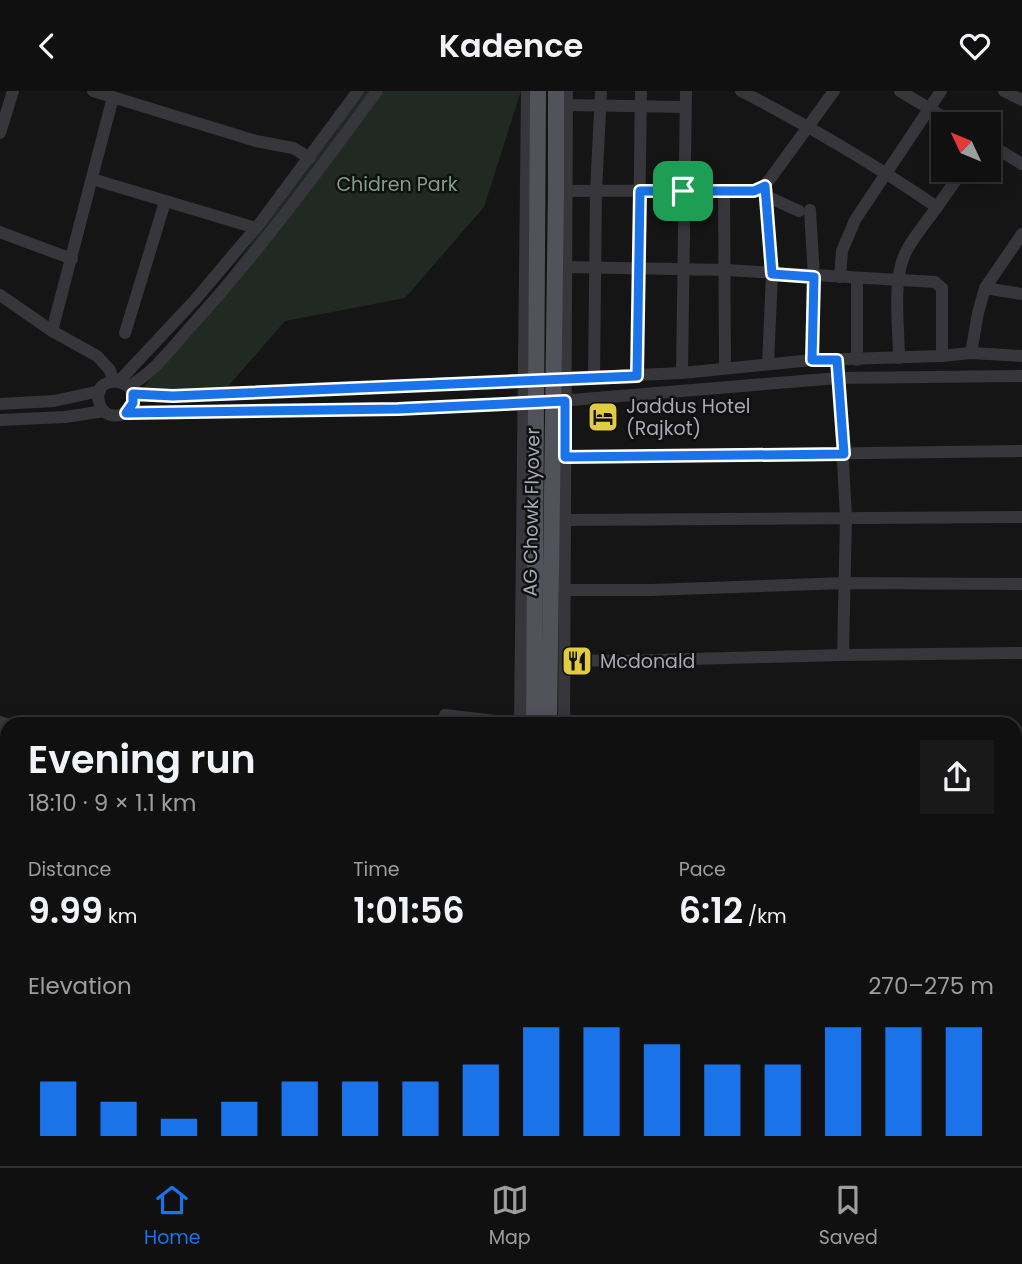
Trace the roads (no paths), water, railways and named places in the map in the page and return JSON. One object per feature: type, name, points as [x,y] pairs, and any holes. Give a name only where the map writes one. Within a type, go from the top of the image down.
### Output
[{"type":"main road","name":"AG Chowk Flyover","points":[[531,717],[538,91]]},
{"type":"main road","name":"AG Chowk Flyover","points":[[531,717],[556,190],[556,91]]},
{"type":"street","points":[[0,133],[13,91]]},
{"type":"street","points":[[93,91],[247,138],[293,148],[310,158]]},
{"type":"street","points":[[123,385],[256,228],[358,91]]},
{"type":"street","points":[[123,385],[149,372],[225,288],[377,91]]},
{"type":"street","points":[[527,91],[523,404],[531,717]]},
{"type":"street","points":[[564,717],[567,91]]},
{"type":"street","points":[[594,378],[594,266],[601,91]]},
{"type":"street","points":[[637,376],[641,91]]},
{"type":"street","points":[[682,373],[686,91]]},
{"type":"street","points":[[741,91],[808,126],[937,207]]},
{"type":"street","points":[[768,364],[772,274],[766,191],[834,91]]},
{"type":"street","points":[[900,91],[934,112]]},
{"type":"street","points":[[840,277],[846,237],[885,172],[941,91]]},
{"type":"street","points":[[1004,91],[1022,100]]},
{"type":"street","points":[[52,331],[113,97]]},
{"type":"street","points":[[567,105],[684,107]]},
{"type":"street","points":[[1001,151],[1022,164]]},
{"type":"street","points":[[92,179],[256,228]]},
{"type":"street","points":[[899,358],[898,279],[907,249],[955,182]]},
{"type":"street","points":[[567,191],[766,191],[804,210],[814,277],[812,360]]},
{"type":"street","points":[[724,191],[725,368]]},
{"type":"street","points":[[125,333],[165,202]]},
{"type":"street","points":[[0,232],[72,259]]},
{"type":"street","points":[[971,353],[985,288],[1022,234]]},
{"type":"street","points":[[566,267],[726,270],[935,282],[942,288],[942,356]]},
{"type":"street","points":[[857,278],[857,359]]},
{"type":"street","points":[[985,288],[1022,295]]},
{"type":"street","points":[[0,295],[52,331],[97,356],[123,385],[133,403],[126,413]]},
{"type":"street","points":[[104,411],[99,402],[103,386],[123,385],[173,396],[637,376],[812,360],[971,353],[1022,356]]},
{"type":"street","points":[[837,360],[846,517],[843,655]]},
{"type":"street","points":[[0,420],[65,417],[104,411],[115,416],[126,413],[398,409],[523,404],[838,378],[1022,376]]},
{"type":"street","points":[[0,404],[54,401],[100,391]]},
{"type":"street","points":[[565,457],[1022,451]]},
{"type":"street","points":[[565,520],[1022,517]]},
{"type":"street","points":[[565,590],[651,590],[845,583],[1022,584]]},
{"type":"street","points":[[565,660],[1022,653]]},
{"type":"street","points":[[445,715],[464,717]]},
{"type":"place","name":"Jaddus Hotel (Rajkot)","points":[[603,417]]},
{"type":"place","name":"Mcdonald","points":[[577,661]]},
{"type":"park label","name":"Chidren Park","points":[[397,184]]}]
